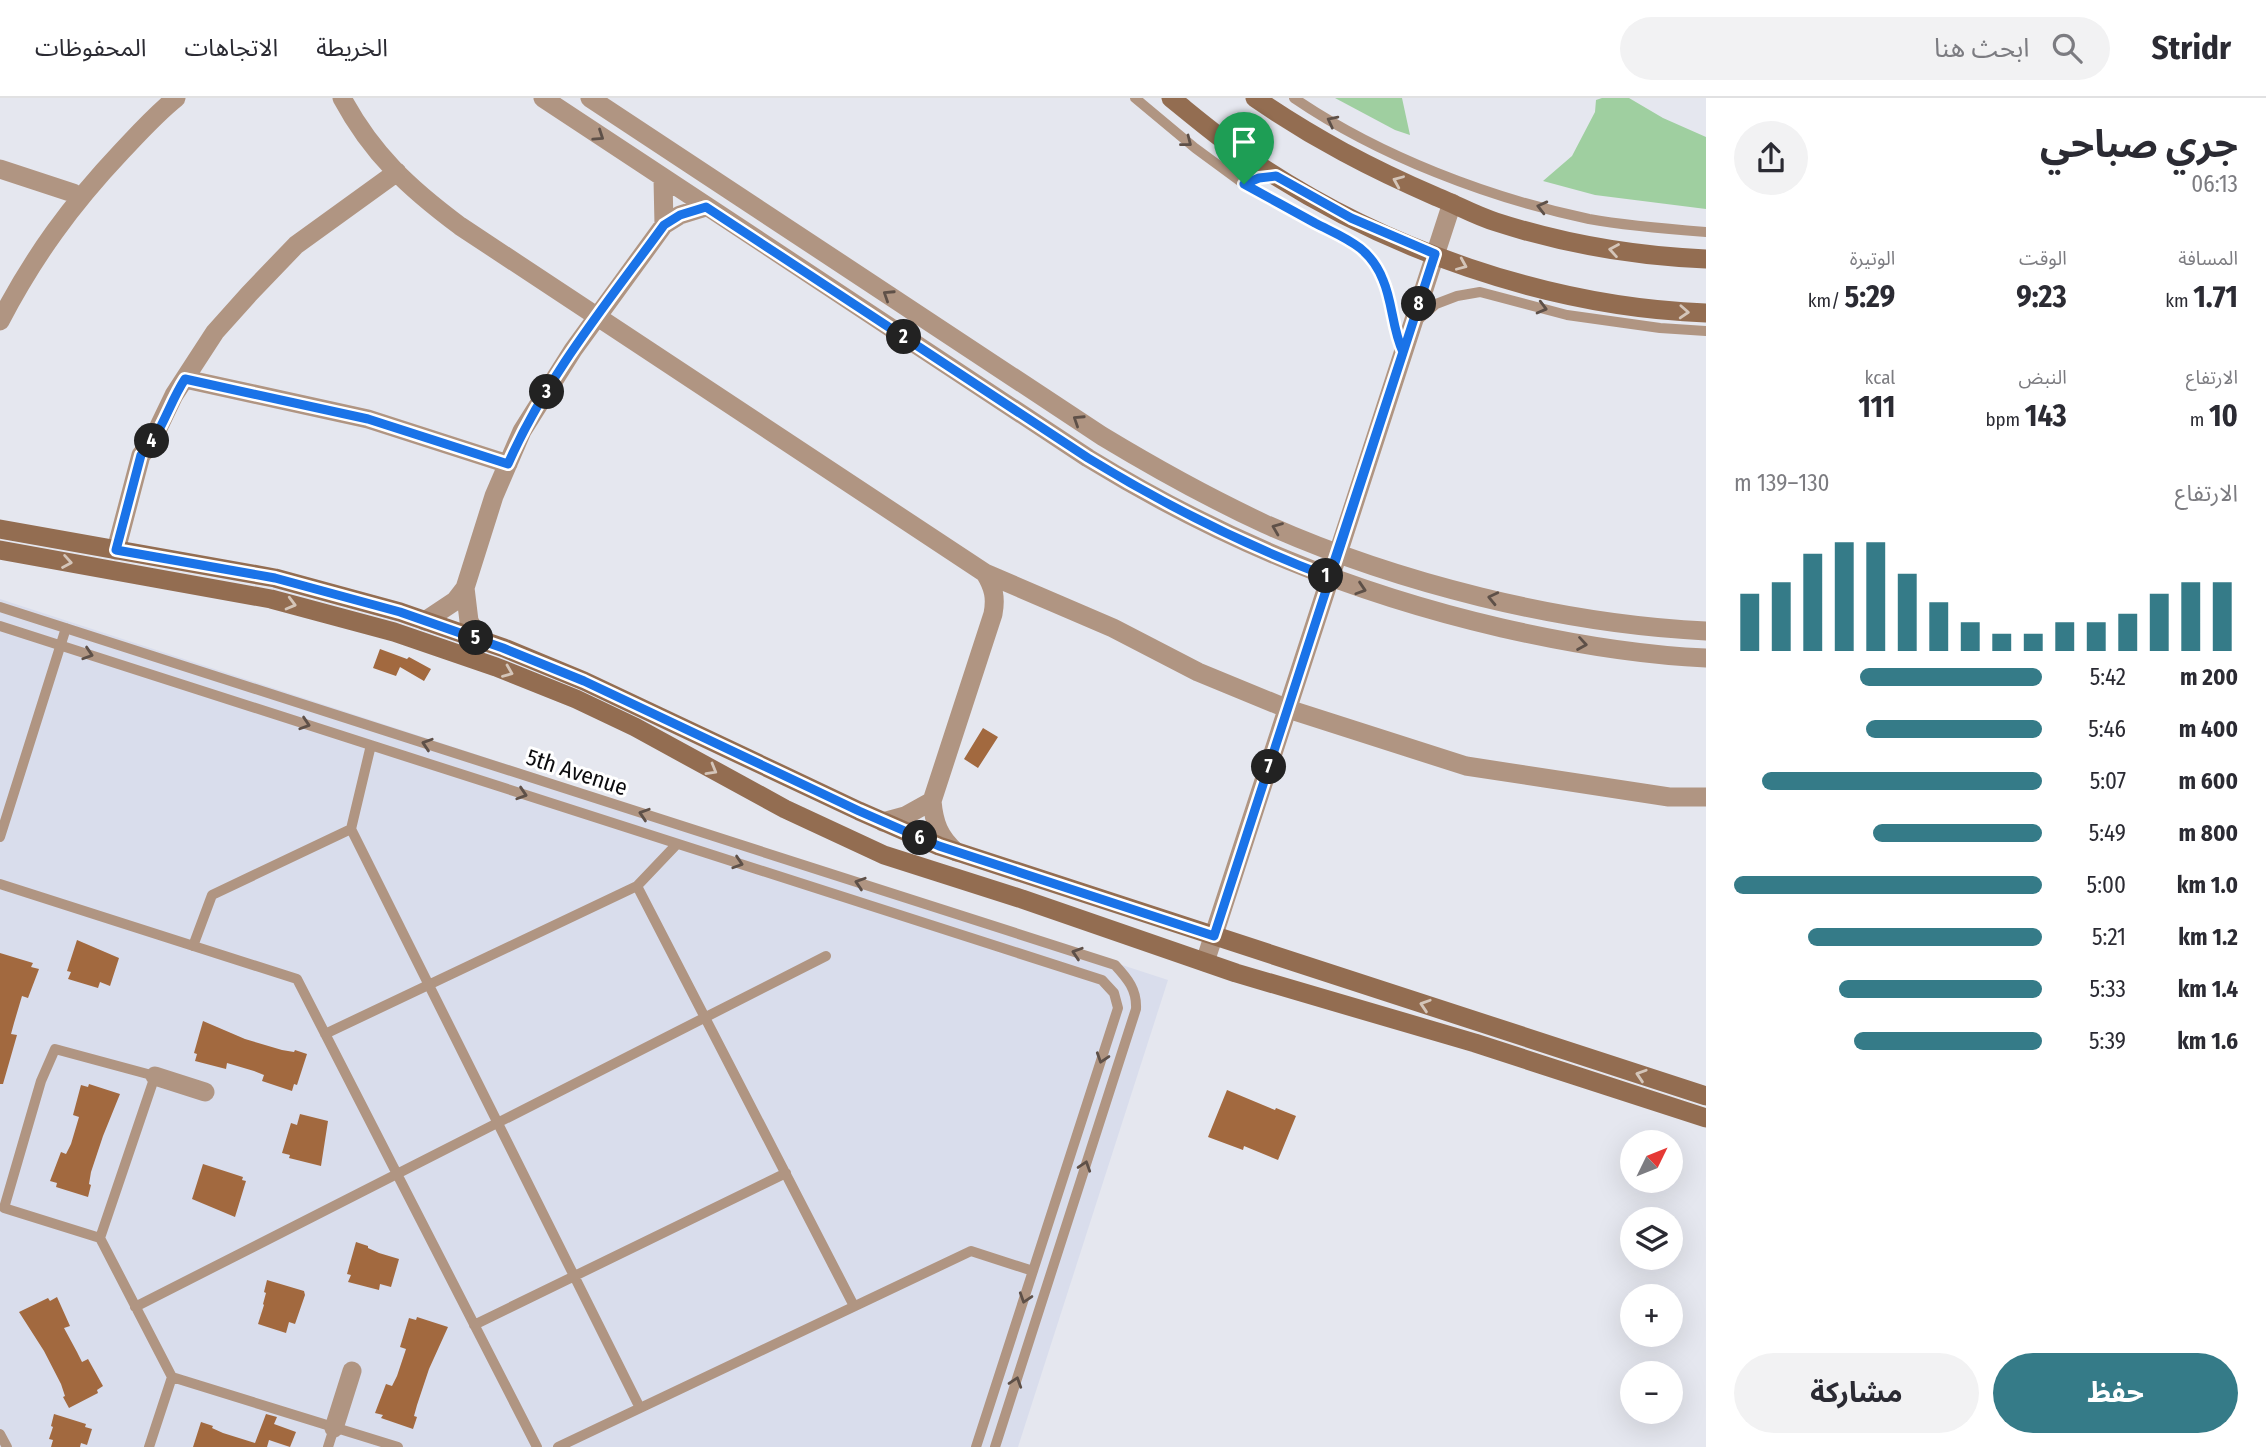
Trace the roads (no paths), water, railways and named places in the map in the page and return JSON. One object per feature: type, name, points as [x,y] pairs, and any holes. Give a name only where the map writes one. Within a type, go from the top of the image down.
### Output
[{"type":"main road","points":[[1171,98],[1221,138],[1276,176],[1351,218],[1482,274],[1568,296],[1619,305],[1706,313]]},
{"type":"main road","points":[[1255,98],[1343,154],[1495,222],[1580,244],[1627,252],[1706,259]]},
{"type":"main road","points":[[0,529],[275,578],[425,621],[584,681],[883,822],[956,852],[1706,1096]]},
{"type":"main road","points":[[0,550],[271,598],[394,632],[496,667],[576,699],[635,727],[785,809],[884,855],[1205,962],[1488,1047],[1706,1118]]},
{"type":"street","points":[[0,321],[18,287],[64,217],[139,133],[176,98]]},
{"type":"street","points":[[342,98],[370,145],[419,195],[460,226],[985,573],[1112,628],[1198,672],[1288,709],[1466,766],[1669,797],[1706,797]]},
{"type":"street","points":[[543,98],[1088,458],[1143,492],[1257,549],[1329,577],[1440,614],[1548,638],[1608,648],[1706,657]]},
{"type":"street","points":[[590,98],[1102,436],[1168,475],[1232,508],[1337,552],[1447,588],[1553,612],[1706,631]]},
{"type":"street","points":[[0,169],[73,193],[80,198]]},
{"type":"street","points":[[116,550],[141,455],[149,447],[174,395],[215,332],[282,259],[318,227],[397,172]]},
{"type":"street","points":[[663,179],[664,225]]},
{"type":"street","points":[[1205,962],[1452,203]]},
{"type":"street","points":[[425,621],[454,601],[465,588],[494,496],[522,431],[573,350],[664,225],[680,215],[706,207]]},
{"type":"street","points":[[185,379],[368,419],[508,464]]},
{"type":"street","points":[[956,852],[939,832],[932,801],[993,614],[996,599],[985,573]]},
{"type":"street","points":[[465,588],[469,621],[480,640]]},
{"type":"street","points":[[883,822],[905,816],[932,801]]},
{"type":"street","points":[[155,1076],[205,1092]]},
{"type":"street","points":[[334,1428],[352,1371]]},
{"type":"lane","points":[[1135,98],[1185,141],[1244,184],[1349,239],[1364,251],[1377,266],[1384,282],[1403,352]]},
{"type":"lane","points":[[1294,98],[1319,115],[1453,179],[1530,204],[1590,219],[1657,229],[1706,232]]},
{"type":"lane","points":[[1244,184],[1259,178],[1276,176]]},
{"type":"lane","points":[[1412,325],[1436,304],[1457,296],[1480,292],[1567,315],[1706,331]]},
{"type":"lane","name":"5th Avenue","points":[[0,607],[1115,965],[1133,987],[1136,1009],[995,1447]]},
{"type":"lane","name":"5th Avenue","points":[[0,626],[1102,980],[1114,992],[1118,1008],[1033,1271]]},
{"type":"lane","points":[[0,837],[66,628]]},
{"type":"lane","points":[[371,745],[351,829],[640,1408]]},
{"type":"lane","points":[[193,946],[212,895],[351,829]]},
{"type":"lane","points":[[326,1034],[637,886],[677,844]]},
{"type":"lane","points":[[0,884],[297,979],[537,1447]]},
{"type":"lane","points":[[637,886],[855,1306]]},
{"type":"lane","points":[[135,1307],[826,956]]},
{"type":"lane","points":[[100,1238],[4,1208],[41,1081],[55,1049],[155,1076],[100,1238],[172,1377],[398,1447]]},
{"type":"lane","points":[[474,1325],[786,1173]]},
{"type":"lane","points":[[558,1447],[971,1251],[1033,1271],[976,1447]]},
{"type":"lane","points":[[149,1447],[172,1377]]},
{"type":"lane","points":[[328,1447],[334,1428]]},
{"type":"lane","points":[[0,1434],[7,1447]]}]
